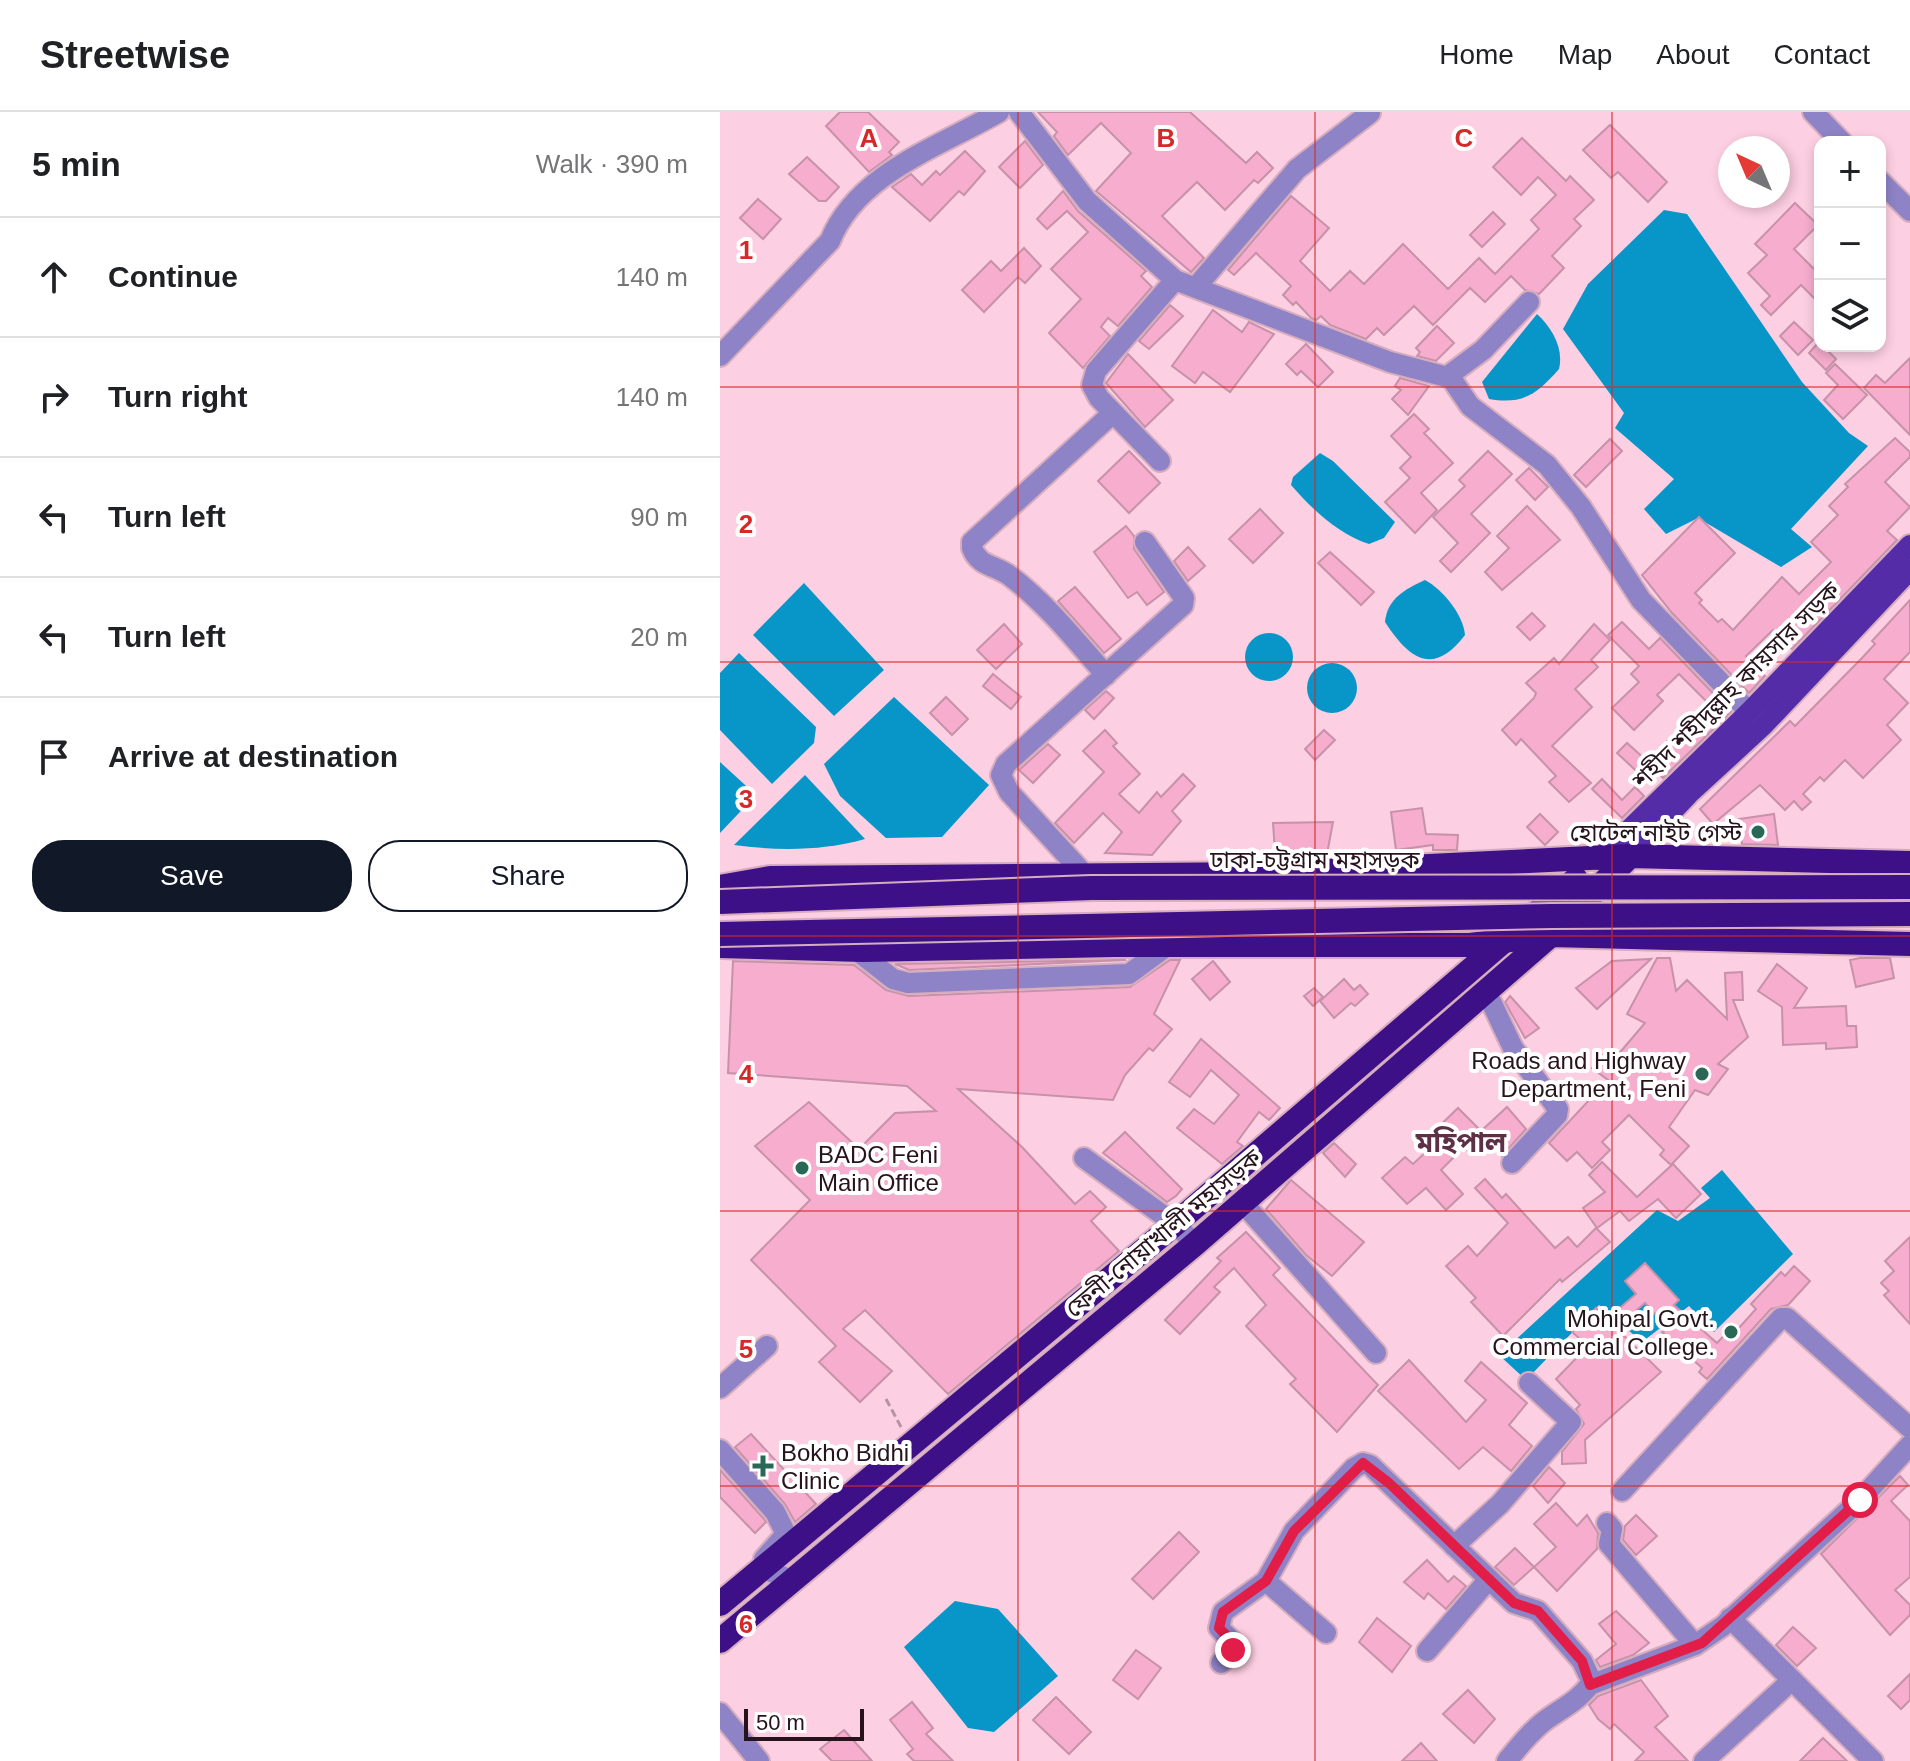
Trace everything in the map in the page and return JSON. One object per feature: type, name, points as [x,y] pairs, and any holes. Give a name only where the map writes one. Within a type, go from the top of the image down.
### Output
[{"type":"highway","points":[[720,887],[770,878],[1266,874],[1598,860],[1630,856],[1910,863]]},
{"type":"highway","name":"ফেনী-নোয়াখালী মহাসড়ক","points":[[720,1641],[1243,1203],[1551,935],[1630,856]]},
{"type":"highway","name":"ফেনী-নোয়াখালী মহাসড়ক","points":[[720,1604],[1175,1224],[1502,939],[1598,860]]},
{"type":"highway","name":"ঢাকা-চট্টগ্রাম মহাসড়ক","points":[[720,902],[1091,888],[1910,887]]},
{"type":"highway","points":[[720,934],[1536,916],[1910,914]]},
{"type":"highway","points":[[720,946],[856,950],[1470,945],[1551,935],[1910,944]]},
{"type":"main road","name":"শহীদ শহীদুল্লাহ কায়সার সড়ক","points":[[1630,856],[1910,545]]},
{"type":"main road","name":"শহীদ শহীদুল্লাহ কায়সার সড়ক","points":[[1598,860],[1756,719],[1910,570]]},
{"type":"street","points":[[720,356],[830,241],[837,223],[884,176],[999,112]]},
{"type":"street","points":[[1019,112],[1087,201],[1175,280],[1390,362],[1448,376],[1470,406],[1547,465],[1581,507],[1641,600],[1756,719]]},
{"type":"street","points":[[1813,112],[1836,136]]},
{"type":"street","points":[[1196,287],[1297,169],[1370,113]]},
{"type":"street","points":[[1886,187],[1910,211]]},
{"type":"street","points":[[1160,461],[1113,413],[1092,385],[1096,371],[1175,280]]},
{"type":"street","points":[[1448,376],[1483,350],[1529,302]]},
{"type":"street","points":[[1106,675],[1043,604],[1007,573],[984,564],[972,548],[972,542],[1113,413]]},
{"type":"street","points":[[1084,874],[1009,792],[1001,775],[1006,764],[1183,605],[1184,598],[1145,542]]},
{"type":"street","points":[[856,950],[893,979],[908,983],[1129,974],[1167,946]]},
{"type":"street","points":[[1486,991],[1513,1048],[1558,1109],[1557,1115],[1512,1163]]},
{"type":"street","points":[[1084,1158],[1175,1224],[1195,1244]]},
{"type":"street","points":[[1243,1203],[1376,1353]]},
{"type":"street","points":[[1622,1491],[1781,1318],[1787,1318],[1910,1428]]},
{"type":"street","points":[[720,1388],[767,1346]]},
{"type":"street","points":[[1454,1546],[1500,1504],[1571,1422],[1529,1383]]},
{"type":"street","points":[[1507,1761],[1534,1732],[1590,1685],[1695,1645],[1730,1618],[1860,1500],[1910,1445]]},
{"type":"street","points":[[720,1450],[775,1512],[786,1534],[764,1559],[771,1561],[764,1569],[791,1580]]},
{"type":"street","points":[[1221,1663],[1233,1650],[1233,1642],[1219,1628],[1223,1612],[1266,1581],[1294,1531],[1363,1463],[1380,1474],[1514,1603],[1538,1611],[1582,1661],[1590,1685]]},
{"type":"street","points":[[1607,1523],[1612,1529],[1609,1544],[1695,1645]]},
{"type":"street","points":[[1427,1651],[1489,1579]]},
{"type":"street","points":[[1266,1581],[1326,1633]]},
{"type":"street","points":[[1730,1618],[1873,1761]]},
{"type":"street","points":[[1704,1761],[1792,1680]]},
{"type":"street","points":[[720,1713],[759,1761]]},
{"type":"water","points":[[1664,210],[1687,214],[1802,382],[1849,433],[1868,446],[1791,529],[1812,547],[1781,567],[1698,518],[1666,534],[1644,509],[1674,479],[1615,428],[1624,413],[1563,329],[1588,284]]},
{"type":"water","points":[[1537,314],[1556,339],[1560,354],[1559,369],[1528,396],[1511,400],[1489,399],[1482,382]]},
{"type":"water","points":[[1320,453],[1333,461],[1395,522],[1384,538],[1369,544],[1347,534],[1317,512],[1291,485],[1293,477]]},
{"type":"water","points":[[1425,580],[1451,603],[1465,635],[1442,656],[1432,659],[1422,658],[1403,646],[1385,622],[1393,601]]},
{"type":"water","points":[[804,583],[884,670],[834,716],[753,635]]},
{"type":"water","points":[[1269,633],[1286,640],[1293,657],[1286,674],[1269,681],[1252,674],[1245,657],[1252,640]]},
{"type":"water","points":[[739,653],[816,727],[814,743],[772,784],[720,730],[720,673]]},
{"type":"water","points":[[1332,663],[1350,670],[1357,688],[1350,706],[1332,713],[1314,706],[1307,688],[1314,670]]},
{"type":"water","points":[[894,697],[989,785],[942,837],[886,838],[840,796],[824,764]]},
{"type":"water","points":[[720,762],[756,795],[720,833]]},
{"type":"water","points":[[805,775],[865,839],[800,849],[734,845]]},
{"type":"water","points":[[1722,1170],[1793,1254],[1714,1332],[1689,1306],[1642,1342],[1599,1305],[1526,1380],[1499,1355],[1657,1210],[1678,1221],[1710,1198],[1701,1188]]},
{"type":"water","points":[[955,1601],[998,1609],[1058,1676],[994,1732],[968,1728],[904,1647]]},
{"type":"building","points":[[840,112],[868,112],[899,142],[889,152],[892,155],[869,172],[826,126]]},
{"type":"building","points":[[1038,112],[1190,112],[1246,163],[1257,152],[1273,168],[1258,183],[1254,180],[1225,210],[1197,182],[1162,216],[1204,258],[1191,272],[1096,191],[1131,153],[1101,123],[1068,155],[1054,136],[1057,132]]},
{"type":"building","points":[[1610,125],[1667,182],[1648,202],[1618,172],[1611,178],[1583,150]]},
{"type":"building","points":[[1522,138],[1566,181],[1570,176],[1594,200],[1574,219],[1581,226],[1552,256],[1564,268],[1539,294],[1525,290],[1511,276],[1485,302],[1470,288],[1433,325],[1414,306],[1384,335],[1377,328],[1366,339],[1330,325],[1321,316],[1316,320],[1311,318],[1296,302],[1293,305],[1283,295],[1291,286],[1256,253],[1234,275],[1228,270],[1291,196],[1329,228],[1300,261],[1330,291],[1350,271],[1364,284],[1403,244],[1448,289],[1479,258],[1495,274],[1539,229],[1531,220],[1556,195],[1538,177],[1521,195],[1493,167]]},
{"type":"building","points":[[1025,141],[1043,165],[1020,188],[999,167]]},
{"type":"building","points":[[965,151],[985,171],[964,195],[959,191],[930,221],[892,187],[911,174],[922,185],[936,171],[940,175]]},
{"type":"building","points":[[807,157],[839,187],[826,201],[819,201],[789,174]]},
{"type":"building","points":[[1063,191],[1078,211],[1146,271],[1141,276],[1152,287],[1118,326],[1108,318],[1101,327],[1110,336],[1083,368],[1049,333],[1081,299],[1051,269],[1088,232],[1067,211],[1047,229],[1037,219]]},
{"type":"building","points":[[758,199],[781,219],[763,239],[740,218]]},
{"type":"building","points":[[1795,203],[1814,221],[1814,229],[1794,249],[1814,269],[1814,298],[1801,285],[1771,315],[1761,305],[1770,296],[1748,273],[1767,255],[1755,244]]},
{"type":"building","points":[[1493,212],[1505,224],[1482,247],[1470,235]]},
{"type":"building","points":[[1024,248],[1041,266],[1025,283],[1018,277],[984,312],[962,290],[991,261],[1001,271]]},
{"type":"building","points":[[1170,305],[1183,316],[1149,349],[1139,341]]},
{"type":"building","points":[[1213,310],[1242,332],[1249,322],[1274,334],[1230,392],[1203,372],[1195,383],[1172,366]]},
{"type":"building","points":[[1794,322],[1813,340],[1798,355],[1780,336]]},
{"type":"building","points":[[1437,326],[1454,343],[1436,361],[1417,356],[1420,352],[1416,348]]},
{"type":"building","points":[[1306,344],[1333,372],[1318,387],[1301,371],[1297,375],[1286,364]]},
{"type":"building","points":[[1814,348],[1814,352],[1829,352],[1836,359],[1826,370],[1809,353]]},
{"type":"building","points":[[1128,354],[1173,400],[1145,427],[1106,383]]},
{"type":"building","points":[[1910,358],[1910,435],[1864,388],[1876,375],[1885,383]]},
{"type":"building","points":[[1835,364],[1867,395],[1843,419],[1824,400],[1838,385],[1826,373]]},
{"type":"building","points":[[1400,378],[1429,386],[1408,415],[1392,399],[1401,390],[1395,386]]},
{"type":"building","points":[[1414,414],[1429,429],[1424,433],[1453,463],[1421,493],[1437,510],[1415,533],[1385,502],[1410,478],[1400,468],[1411,457],[1391,436]]},
{"type":"building","points":[[1895,438],[1910,452],[1910,457],[1885,482],[1910,507],[1887,531],[1897,540],[1792,649],[1773,630],[1746,656],[1765,676],[1749,693],[1672,613],[1642,575],[1699,517],[1735,553],[1695,593],[1702,600],[1699,603],[1718,622],[1722,619],[1733,630],[1782,577],[1799,594],[1831,562],[1811,542],[1838,515],[1829,506],[1848,487],[1845,484]]},
{"type":"building","points":[[1610,439],[1622,451],[1586,487],[1574,475]]},
{"type":"building","points":[[1129,451],[1160,483],[1129,513],[1098,481]]},
{"type":"building","points":[[1488,451],[1512,474],[1471,514],[1490,533],[1451,572],[1440,561],[1458,543],[1433,517],[1465,486],[1459,480]]},
{"type":"building","points":[[1529,468],[1548,487],[1535,500],[1516,480]]},
{"type":"building","points":[[1527,506],[1560,540],[1502,590],[1485,572],[1509,548],[1497,536]]},
{"type":"building","points":[[1260,509],[1283,533],[1253,563],[1229,539]]},
{"type":"building","points":[[1126,526],[1134,536],[1134,549],[1164,592],[1147,605],[1137,592],[1128,598],[1094,552]]},
{"type":"building","points":[[1188,547],[1205,566],[1188,581],[1174,561]]},
{"type":"building","points":[[1330,552],[1374,592],[1361,605],[1318,563]]},
{"type":"building","points":[[1075,587],[1121,639],[1104,653],[1058,601]]},
{"type":"building","points":[[1910,600],[1910,652],[1884,679],[1908,703],[1887,725],[1901,740],[1863,778],[1845,760],[1824,781],[1820,777],[1803,794],[1811,802],[1802,810],[1794,801],[1785,810],[1760,785],[1713,824],[1700,809],[1790,721],[1795,726],[1875,644],[1872,641]]},
{"type":"building","points":[[1532,613],[1545,626],[1530,640],[1517,627]]},
{"type":"building","points":[[1622,622],[1649,649],[1660,638],[1731,712],[1663,778],[1656,771],[1647,781],[1617,753],[1627,743],[1647,761],[1707,702],[1679,674],[1657,695],[1663,701],[1634,730],[1612,708],[1639,682],[1631,674],[1639,666],[1608,635]]},
{"type":"building","points":[[1004,624],[1022,644],[996,669],[977,650]]},
{"type":"building","points":[[1594,624],[1610,640],[1591,660],[1598,667],[1575,689],[1592,707],[1552,746],[1591,783],[1569,802],[1549,782],[1556,776],[1521,739],[1516,745],[1502,730],[1534,698],[1536,693],[1526,683],[1554,658],[1559,664]]},
{"type":"building","points":[[993,674],[1021,697],[1011,709],[983,686]]},
{"type":"building","points":[[1106,691],[1114,698],[1094,719],[1085,710]]},
{"type":"building","points":[[946,697],[968,719],[952,735],[930,713]]},
{"type":"building","points":[[1105,730],[1117,743],[1113,746],[1140,774],[1119,794],[1139,813],[1157,792],[1161,797],[1183,774],[1195,786],[1172,811],[1181,821],[1152,855],[1105,853],[1122,832],[1103,813],[1074,843],[1055,823],[1104,772],[1083,751]]},
{"type":"building","points":[[1324,730],[1335,740],[1315,760],[1305,749]]},
{"type":"building","points":[[1048,744],[1060,755],[1033,783],[1019,770]]},
{"type":"building","points":[[1602,779],[1622,800],[1635,787],[1644,796],[1622,818],[1592,789]]},
{"type":"building","points":[[1422,808],[1426,834],[1458,835],[1457,850],[1433,850],[1433,845],[1396,850],[1391,812]]},
{"type":"building","points":[[1540,814],[1558,832],[1545,845],[1527,827]]},
{"type":"building","name":"হোটেল নাইট গেস্ট","points":[[1774,814],[1778,845],[1742,844],[1739,819]]},
{"type":"building","points":[[1333,822],[1327,854],[1275,852],[1273,823]]},
{"type":"building","points":[[1657,958],[1670,958],[1676,991],[1687,980],[1727,1019],[1725,973],[1742,972],[1743,1000],[1733,1000],[1748,1037],[1718,1064],[1728,1069],[1708,1095],[1695,1090],[1669,1127],[1689,1146],[1671,1165],[1660,1155],[1664,1150],[1629,1115],[1602,1142],[1610,1150],[1592,1168],[1577,1152],[1567,1161],[1549,1143],[1608,1080],[1592,1068],[1607,1050],[1616,1057],[1645,1023],[1627,1014]]},
{"type":"building","points":[[1890,958],[1894,978],[1856,987],[1850,960]]},
{"type":"building","points":[[1651,959],[1597,1009],[1576,988],[1612,961]]},
{"type":"building","points":[[1114,960],[1126,960],[909,970],[895,964]]},
{"type":"building","points":[[1170,960],[1180,960],[1154,1014],[1172,1029],[1153,1051],[1149,1048],[1125,1075],[1113,1100],[958,1089],[1022,1147],[1075,1204],[1090,1191],[1106,1207],[1091,1221],[1119,1251],[948,1394],[865,1310],[843,1329],[892,1371],[860,1402],[819,1362],[836,1346],[751,1260],[810,1200],[755,1146],[809,1102],[859,1149],[895,1113],[936,1111],[907,1086],[728,1073],[733,961],[854,965],[886,990],[909,996],[1130,987]]},
{"type":"building","points":[[1213,961],[1230,982],[1210,1000],[1192,979]]},
{"type":"building","points":[[1777,964],[1807,988],[1794,1008],[1846,1006],[1847,1026],[1856,1026],[1857,1047],[1826,1049],[1826,1043],[1783,1045],[1782,1007],[1758,991]]},
{"type":"building","points":[[1344,979],[1354,990],[1360,985],[1368,994],[1355,1006],[1351,1003],[1334,1018],[1320,1001]]},
{"type":"building","points":[[1314,988],[1323,997],[1313,1006],[1304,996]]},
{"type":"building","points":[[1510,996],[1539,1028],[1525,1038],[1505,1002]]},
{"type":"building","points":[[1201,1039],[1280,1108],[1269,1120],[1259,1112],[1237,1142],[1243,1146],[1222,1164],[1177,1128],[1194,1109],[1214,1124],[1239,1095],[1211,1070],[1190,1097],[1169,1082]]},
{"type":"building","points":[[1507,1107],[1526,1129],[1502,1156],[1484,1137],[1469,1152],[1464,1147],[1441,1170],[1463,1194],[1446,1210],[1426,1188],[1407,1204],[1382,1178],[1405,1157],[1413,1164],[1438,1141],[1431,1134],[1458,1108],[1481,1131]]},
{"type":"building","points":[[1125,1132],[1182,1189],[1176,1196],[1167,1202],[1103,1153]]},
{"type":"building","points":[[1334,1143],[1356,1164],[1345,1177],[1323,1153]]},
{"type":"building","points":[[1602,1162],[1637,1197],[1673,1164],[1701,1194],[1676,1218],[1658,1199],[1629,1221],[1620,1211],[1597,1228],[1583,1208],[1605,1192],[1589,1175]]},
{"type":"building","points":[[1485,1179],[1502,1198],[1506,1194],[1555,1248],[1568,1237],[1577,1247],[1596,1228],[1610,1242],[1562,1282],[1560,1279],[1503,1336],[1471,1302],[1476,1298],[1446,1266],[1468,1246],[1477,1256],[1508,1223],[1475,1188]]},
{"type":"building","points":[[1291,1180],[1364,1242],[1332,1276],[1306,1255],[1266,1209]]},
{"type":"building","points":[[1246,1232],[1280,1268],[1273,1275],[1378,1385],[1337,1432],[1290,1384],[1296,1379],[1246,1326],[1266,1305],[1234,1268],[1214,1287],[1220,1292],[1180,1334],[1165,1320],[1221,1261],[1217,1258]]},
{"type":"building","points":[[1910,1237],[1910,1324],[1884,1295],[1889,1291],[1881,1283],[1894,1271],[1885,1261]]},
{"type":"building","points":[[1645,1263],[1679,1300],[1674,1305],[1717,1343],[1734,1325],[1738,1329],[1756,1309],[1751,1304],[1781,1272],[1785,1276],[1794,1266],[1810,1281],[1788,1305],[1771,1309],[1707,1379],[1699,1372],[1702,1368],[1662,1332],[1668,1328],[1645,1303],[1616,1328],[1661,1372],[1585,1440],[1586,1463],[1562,1464],[1562,1452],[1584,1424],[1576,1409],[1580,1405],[1556,1379],[1588,1346],[1572,1332],[1596,1308],[1607,1319],[1636,1294],[1625,1281]]},
{"type":"building","points":[[1409,1360],[1466,1422],[1486,1400],[1465,1381],[1481,1362],[1527,1403],[1509,1425],[1532,1446],[1511,1471],[1483,1447],[1459,1469],[1378,1391]]},
{"type":"building","points":[[751,1434],[816,1504],[795,1522],[785,1504],[735,1447]]},
{"type":"building","points":[[1549,1467],[1565,1483],[1548,1503],[1533,1486]]},
{"type":"building","points":[[720,1470],[766,1522],[755,1533],[720,1497]]},
{"type":"building","points":[[1900,1476],[1908,1485],[1891,1501],[1910,1521],[1910,1577],[1895,1590],[1910,1605],[1910,1615],[1890,1635],[1821,1554]]},
{"type":"building","points":[[1556,1503],[1577,1526],[1587,1515],[1598,1533],[1597,1549],[1557,1591],[1534,1567],[1556,1547],[1534,1524]]},
{"type":"building","points":[[1636,1515],[1657,1536],[1636,1555],[1623,1540],[1625,1526]]},
{"type":"building","points":[[1179,1532],[1199,1552],[1153,1599],[1132,1579]]},
{"type":"building","points":[[1515,1548],[1534,1567],[1514,1585],[1495,1567]]},
{"type":"building","points":[[1427,1560],[1448,1582],[1454,1576],[1466,1586],[1446,1609],[1428,1593],[1424,1599],[1404,1582]]},
{"type":"building","points":[[1616,1611],[1649,1643],[1633,1655],[1600,1667],[1596,1660],[1616,1644],[1599,1624]]},
{"type":"building","points":[[1377,1618],[1411,1646],[1392,1672],[1359,1642]]},
{"type":"building","points":[[1793,1627],[1816,1648],[1797,1666],[1776,1645]]},
{"type":"building","points":[[1136,1650],[1161,1668],[1138,1699],[1113,1680]]},
{"type":"building","points":[[1910,1674],[1910,1700],[1901,1709],[1888,1696]]},
{"type":"building","points":[[1641,1680],[1668,1716],[1655,1727],[1688,1761],[1635,1761],[1644,1752],[1614,1724],[1610,1729],[1598,1719],[1589,1705],[1598,1696]]},
{"type":"building","points":[[1468,1690],[1495,1719],[1474,1743],[1443,1714]]},
{"type":"building","points":[[1056,1697],[1091,1732],[1069,1754],[1033,1720]]},
{"type":"building","points":[[912,1702],[933,1728],[926,1734],[953,1761],[914,1761],[907,1754],[913,1749],[890,1720]]},
{"type":"building","points":[[844,1730],[872,1761],[832,1761],[820,1749]]},
{"type":"building","points":[[1823,1738],[1847,1761],[1800,1761]]},
{"type":"building","points":[[1421,1743],[1437,1761],[1402,1761]]},
{"type":"place","name":"হোটেল নাইট গেস্ট","points":[[1758,832]]},
{"type":"place","name":"Roads and Highway Department, Feni","points":[[1702,1074]]},
{"type":"place","name":"BADC Feni Main Office","points":[[802,1168]]},
{"type":"place","name":"Mohipal Govt. Commercial College.","points":[[1731,1332]]},
{"type":"place","name":"Bokho Bidhi Clinic","points":[[763,1466]]},
{"type":"district","name":"মহিপাল","points":[[1461,1142]]},
{"type":"route","points":[[1233,1650],[1233,1642],[1219,1628],[1223,1612],[1266,1581],[1294,1531],[1332,1495],[1354,1468],[1363,1463],[1370,1465],[1514,1603],[1538,1611],[1582,1661],[1592,1682],[1590,1685],[1702,1643],[1860,1500]]}]
